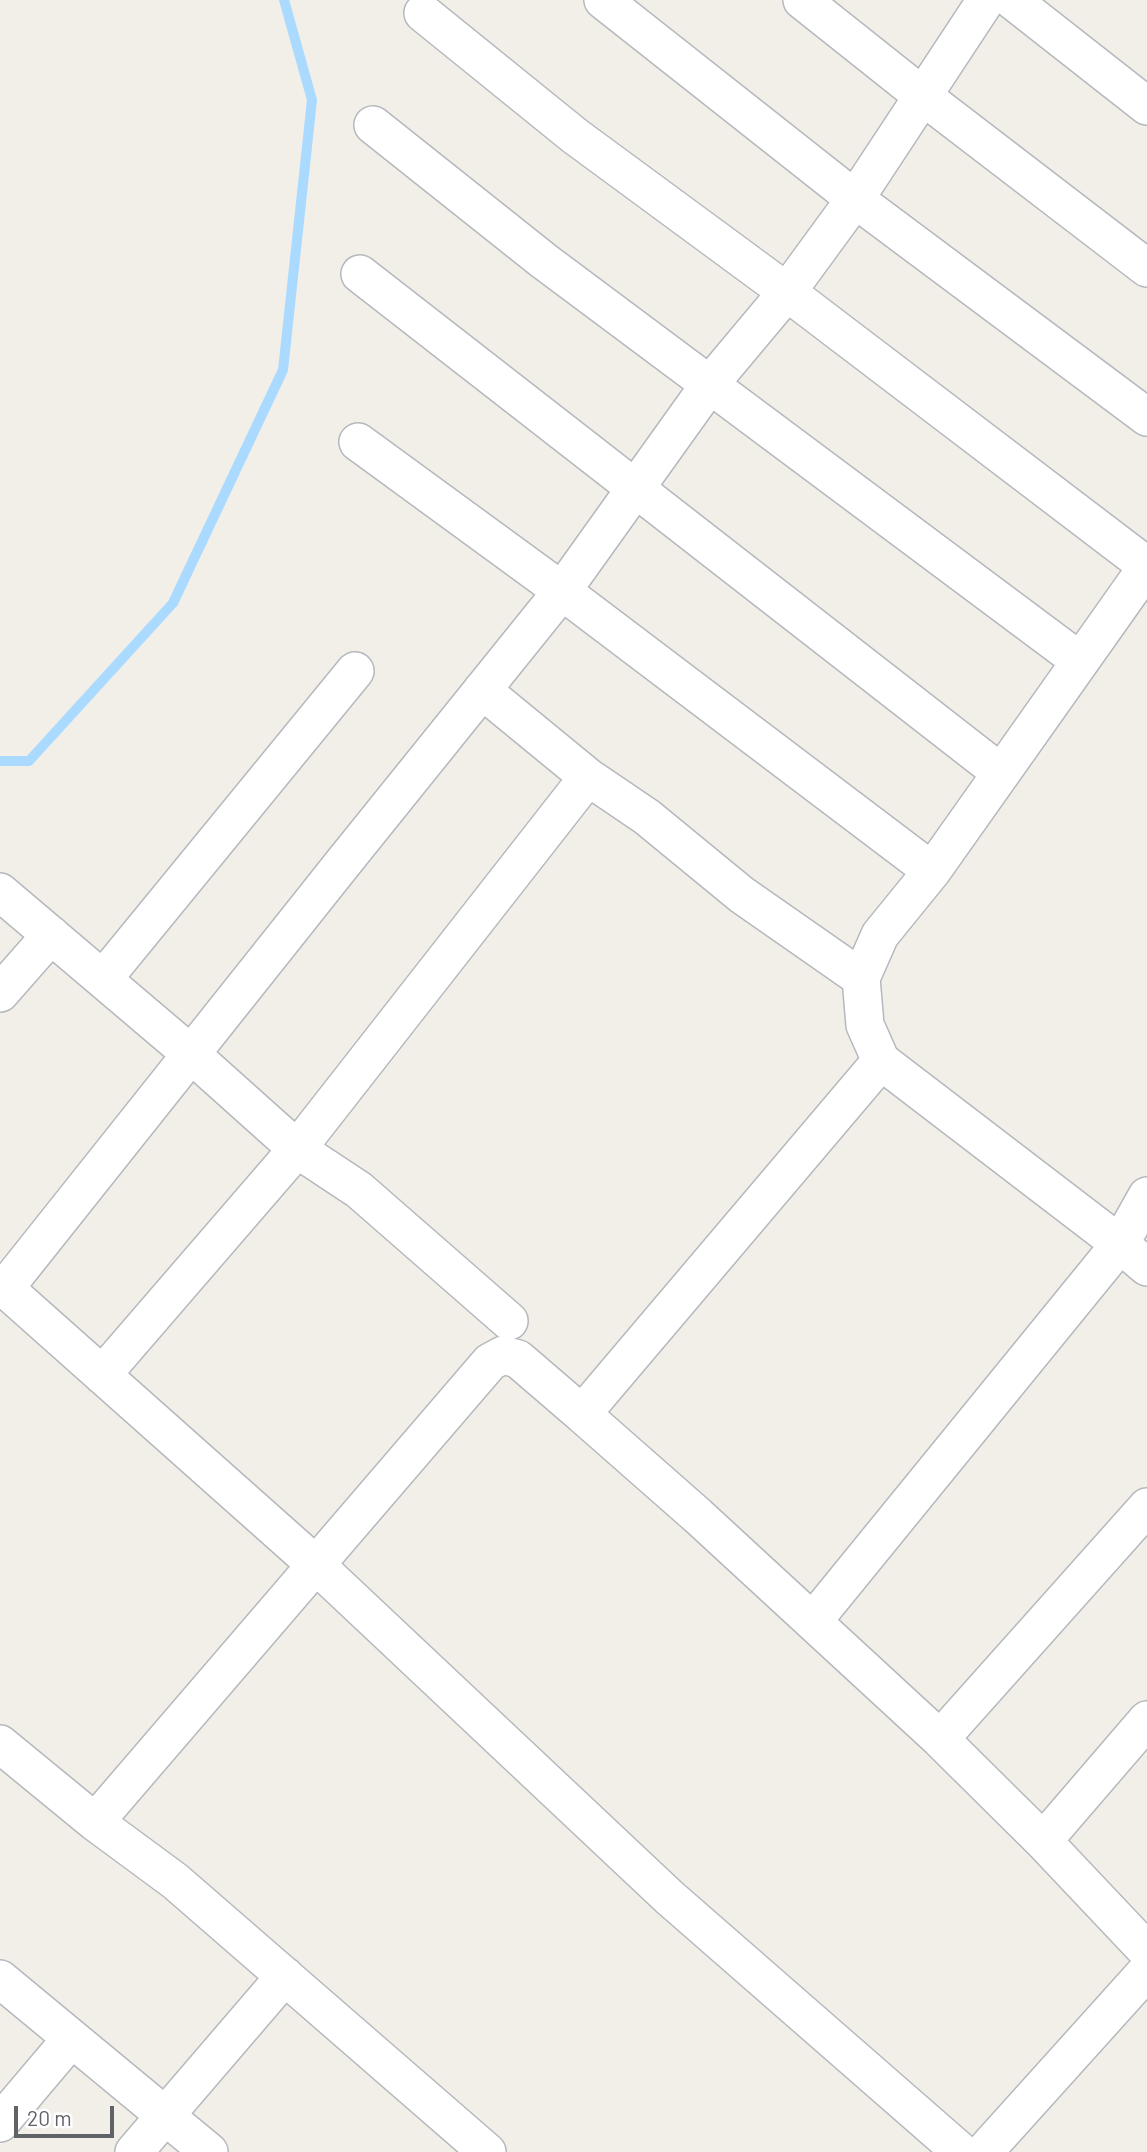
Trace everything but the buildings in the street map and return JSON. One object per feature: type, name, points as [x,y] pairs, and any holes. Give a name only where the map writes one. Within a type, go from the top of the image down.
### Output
[{"type":"street","points":[[603,0],[855,199],[1147,417]]},
{"type":"street","points":[[802,0],[1147,268]]},
{"type":"street","points":[[961,2152],[669,1898],[316,1565],[2,1286],[192,1055],[562,591],[710,384],[787,292],[855,199],[986,0]]},
{"type":"street","points":[[1012,0],[1147,106]]},
{"type":"street","points":[[423,13],[575,136],[787,292],[1147,567],[932,872],[880,934],[862,978],[865,1025],[881,1061],[1134,1255]]},
{"type":"street","points":[[373,125],[544,261],[1080,661]]},
{"type":"street","points":[[360,274],[1001,774]]},
{"type":"street","points":[[358,442],[562,591],[932,872]]},
{"type":"street","points":[[103,979],[355,671]]},
{"type":"street","points":[[482,690],[588,777],[647,817],[742,895],[862,978]]},
{"type":"street","points":[[102,1375],[297,1149],[588,777]]},
{"type":"street","points":[[0,892],[192,1055],[297,1149],[359,1190],[509,1321]]},
{"type":"street","points":[[0,993],[51,935]]},
{"type":"street","points":[[582,1414],[881,1061]]},
{"type":"street","points":[[813,1621],[1134,1255],[1147,1196]]},
{"type":"street","points":[[95,1822],[489,1362],[503,1355],[518,1359],[698,1516],[813,1621],[940,1739],[1043,1841],[1147,1951]]},
{"type":"street","points":[[940,1739],[1147,1507]]},
{"type":"street","points":[[1043,1841],[1142,1736]]},
{"type":"street","points":[[0,1744],[95,1822],[175,1881],[487,2152]]},
{"type":"street","points":[[984,2152],[1147,1971]]},
{"type":"street","points":[[134,2152],[285,1976]]},
{"type":"street","points":[[0,1979],[209,2152]]},
{"type":"street","points":[[0,2123],[71,2039]]},
{"type":"waterway","points":[[0,761],[29,761],[173,603],[283,370],[312,100],[284,0]]}]
